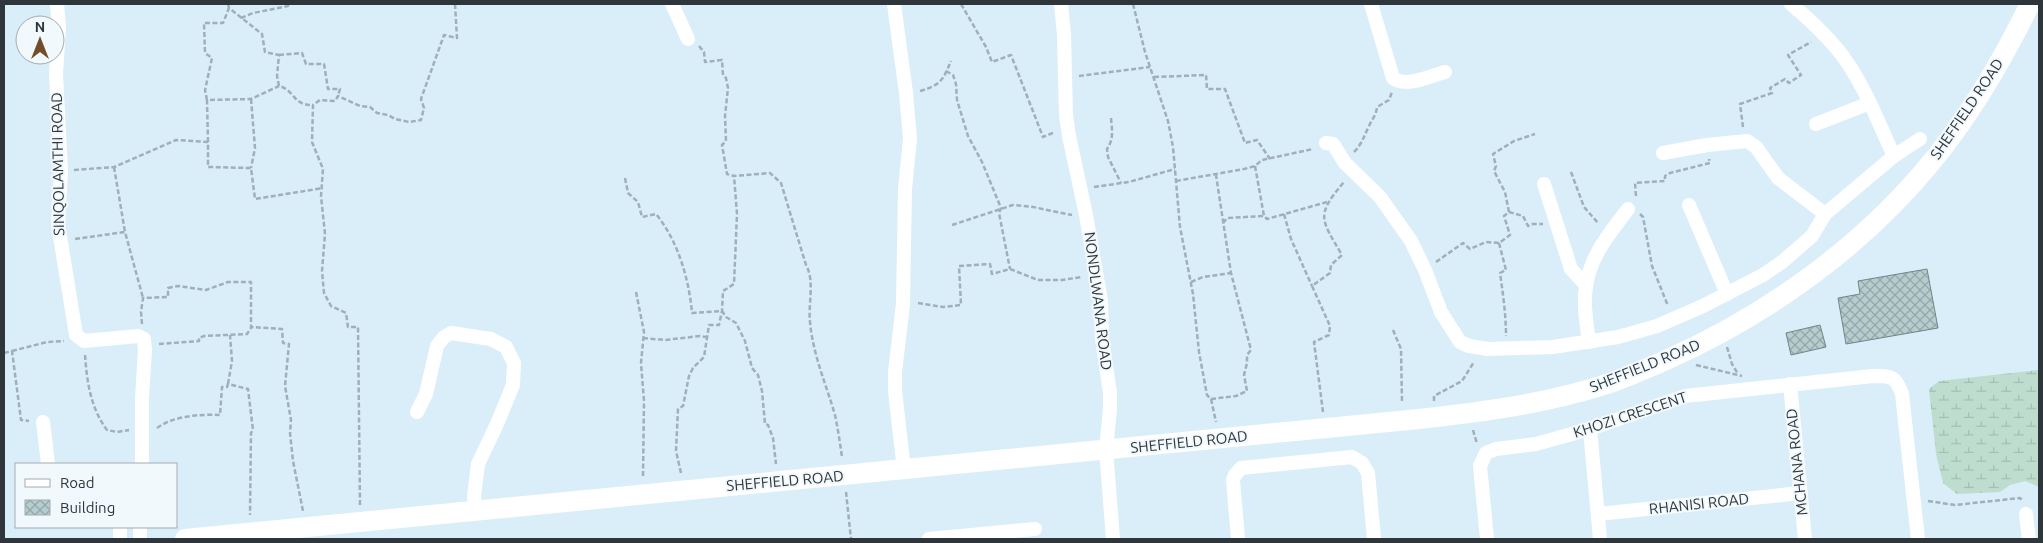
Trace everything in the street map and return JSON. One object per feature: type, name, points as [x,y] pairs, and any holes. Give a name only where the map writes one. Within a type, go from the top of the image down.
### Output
[{"type":"street","name":"SINQOLAMTHI ROAD","points":[[57,4],[59,28],[56,74],[60,171],[59,242],[69,286],[76,335],[82,340]]},
{"type":"street","points":[[672,4],[688,38]]},
{"type":"street","points":[[894,4],[910,139],[905,189],[903,304],[895,372],[895,391],[904,470]]},
{"type":"street","name":"NONDLWANA ROAD","points":[[1061,4],[1068,125],[1101,301],[1104,357],[1110,393],[1106,450],[1113,539]]},
{"type":"street","points":[[1371,4],[1392,78],[1411,81],[1445,72]]},
{"type":"street","points":[[1791,4],[1827,37],[1844,59],[1870,103],[1894,156]]},
{"type":"street","name":"SHEFFIELD ROAD","points":[[185,539],[643,495],[845,483],[904,470],[1402,421],[1518,406],[1608,384],[1686,351],[1746,320],[1806,280],[1872,224],[1904,194],[1959,126],[1991,78],[2030,4]]},
{"type":"street","points":[[1816,124],[1870,103]]},
{"type":"street","points":[[1326,144],[1333,144],[1349,167],[1369,184],[1395,216],[1411,241],[1448,325],[1460,342],[1478,348],[1506,348],[1553,347],[1639,332],[1680,317],[1727,294],[1764,275],[1782,262],[1812,236],[1826,214],[1894,156],[1920,139]]},
{"type":"street","points":[[1663,153],[1706,145],[1747,141],[1756,146],[1778,178],[1826,214]]},
{"type":"street","points":[[1544,184],[1571,269],[1586,285]]},
{"type":"street","points":[[1689,205],[1727,294]]},
{"type":"street","points":[[1589,342],[1585,298],[1586,285],[1594,258],[1607,234],[1628,209]]},
{"type":"street","points":[[417,412],[426,394],[436,346],[444,337],[451,332],[491,339],[506,347],[514,362],[513,385],[498,424],[478,464],[474,496],[476,511]]},
{"type":"street","points":[[82,340],[144,341],[142,463]]},
{"type":"street","name":"KHOZI CRESCENT","points":[[1487,539],[1480,466],[1486,454],[1496,449],[1536,444],[1590,429],[1684,396],[1873,376],[1893,378],[1897,382],[1902,394],[1914,502]]},
{"type":"street","name":"MCHANA ROAD","points":[[1790,384],[1805,539]]},
{"type":"street","points":[[43,422],[48,463]]},
{"type":"street","points":[[1590,429],[1600,539]]},
{"type":"street","points":[[1238,539],[1233,480],[1237,471],[1242,468],[1352,457],[1362,463],[1368,473],[1374,539]]},
{"type":"street","name":"RHANISI ROAD","points":[[1598,514],[1800,493]]},
{"type":"street","points":[[1914,502],[1918,539]]},
{"type":"street","points":[[2026,514],[2029,539]]},
{"type":"street","points":[[929,539],[983,537],[1034,529]]},
{"type":"path","points":[[206,100],[251,99],[279,86],[285,88],[303,106],[313,105],[320,100],[335,101],[340,89],[328,89],[324,64],[306,64],[302,53],[279,55],[265,52],[262,34],[229,8],[228,4]]},
{"type":"path","points":[[241,18],[253,13],[288,6],[288,4]]},
{"type":"path","points":[[338,96],[360,106],[370,107],[377,113],[388,115],[395,119],[409,122],[422,120],[424,108],[421,98],[444,35],[457,38],[455,4]]},
{"type":"path","points":[[961,4],[992,62],[1011,55],[1042,137],[1068,125]]},
{"type":"path","points":[[1133,4],[1150,67],[1168,121],[1175,169],[1180,227],[1191,282],[1199,352],[1207,395],[1211,399],[1216,425]]},
{"type":"path","points":[[229,8],[223,22],[204,23],[205,53],[212,58],[205,90],[208,167],[251,168]]},
{"type":"path","points":[[1747,141],[1740,104],[1772,93],[1770,88],[1778,82],[1785,79],[1789,83],[1800,75],[1788,55],[1812,42],[1827,37]]},
{"type":"path","points":[[688,38],[704,52],[705,62],[722,60],[723,75],[726,78],[728,88],[725,116],[726,142],[722,145],[728,174],[734,176],[770,174],[781,183],[806,265],[810,272],[812,338],[835,416],[851,539]]},
{"type":"path","points":[[279,55],[277,76],[279,86]]},
{"type":"path","points":[[906,93],[934,87],[942,81],[951,61]]},
{"type":"path","points":[[1065,77],[1150,67]]},
{"type":"path","points":[[946,71],[953,75],[956,84],[957,100],[968,136],[982,162],[1001,208],[999,213],[1010,269]]},
{"type":"path","points":[[1154,77],[1206,75],[1207,89],[1225,89],[1245,144],[1257,140],[1270,159]]},
{"type":"path","points":[[1312,286],[1330,273],[1331,265],[1342,255],[1324,223],[1327,202],[1366,137],[1377,107],[1389,100],[1396,80]]},
{"type":"path","points":[[251,99],[255,148],[251,168],[255,199],[323,188]]},
{"type":"path","points":[[313,105],[312,142],[323,169],[321,196],[325,234],[322,271],[324,293],[331,306],[346,313],[348,327],[358,327],[360,506]]},
{"type":"path","points":[[1111,118],[1113,135],[1107,149],[1108,158],[1121,183]]},
{"type":"path","points":[[1509,212],[1505,192],[1494,171],[1496,166],[1494,154],[1514,142],[1535,134]]},
{"type":"path","points":[[60,171],[114,167],[176,140],[208,142]]},
{"type":"path","points":[[1176,181],[1216,175],[1255,166],[1260,161],[1313,149],[1326,144]]},
{"type":"path","points":[[1628,209],[1635,204],[1635,183],[1665,181],[1665,176],[1679,170],[1710,163],[1706,145]]},
{"type":"path","points":[[1255,166],[1264,216],[1267,220],[1327,202]]},
{"type":"path","points":[[114,167],[126,232],[143,298],[141,312],[144,341],[190,343],[199,341],[199,338],[204,336],[247,334],[251,328],[251,282],[228,282],[206,290],[178,286],[168,288],[168,297],[143,298]]},
{"type":"path","points":[[1080,190],[1121,183],[1175,169]]},
{"type":"path","points":[[1571,172],[1584,207],[1607,234]]},
{"type":"path","points":[[1211,399],[1236,396],[1246,392],[1244,375],[1247,363],[1246,355],[1251,350],[1231,272],[1216,175]]},
{"type":"path","points":[[681,476],[676,451],[678,409],[683,406],[688,376],[704,357],[709,325],[719,325],[723,291],[734,284],[737,214],[734,176]]},
{"type":"path","points":[[626,178],[628,193],[638,202],[642,217],[656,214],[670,235],[681,263],[691,300],[692,313],[722,311]]},
{"type":"path","points":[[952,224],[1001,208],[1018,205],[1057,213],[1086,215]]},
{"type":"path","points":[[1628,209],[1639,213],[1643,217],[1652,266],[1670,312],[1677,311],[1680,317]]},
{"type":"path","points":[[1509,212],[1523,216],[1528,226],[1533,224],[1544,225],[1546,237],[1561,235]]},
{"type":"path","points":[[1425,270],[1463,243],[1470,249],[1486,242],[1498,243],[1510,235],[1504,216],[1509,212]]},
{"type":"path","points":[[1284,214],[1290,239],[1330,326],[1329,335],[1314,342],[1324,414]]},
{"type":"path","points":[[1223,223],[1227,218],[1264,216]]},
{"type":"path","points":[[59,242],[126,232]]},
{"type":"path","points":[[1498,243],[1506,270],[1500,273],[1505,305],[1506,348]]},
{"type":"path","points":[[903,304],[924,303],[943,307],[961,305],[959,266],[990,264],[992,274],[1010,269],[1029,278],[1050,280],[1062,280],[1096,274]]},
{"type":"path","points":[[1191,282],[1203,277],[1231,272]]},
{"type":"path","points":[[636,292],[644,338],[641,363],[644,408],[643,495]]},
{"type":"path","points":[[722,311],[736,323],[745,341],[752,368],[758,375],[764,403],[763,416],[773,438],[776,466]]},
{"type":"path","points":[[251,328],[282,329],[283,343],[289,344],[284,382],[291,420],[290,433],[293,461],[303,513]]},
{"type":"path","points":[[1393,330],[1401,348],[1401,406]]},
{"type":"path","points":[[4,353],[46,342],[82,340],[85,370],[89,378],[94,408],[107,430],[117,432],[158,428],[163,423],[176,419],[220,415],[222,387],[227,387],[232,362],[230,335]]},
{"type":"path","points":[[644,338],[657,340],[706,337]]},
{"type":"path","points":[[1727,347],[1732,364],[1738,374]]},
{"type":"path","points":[[1434,403],[1434,396],[1462,381],[1474,365],[1478,348]]},
{"type":"path","points":[[12,350],[21,420],[43,422]]},
{"type":"path","points":[[1692,364],[1738,374],[1747,378],[1756,388]]},
{"type":"path","points":[[228,384],[248,389],[253,430],[251,433],[250,518]]},
{"type":"path","points":[[1914,502],[1928,501],[1955,505],[2020,498],[2026,504],[2026,514]]},
{"type":"green space","points":[[2039,370],[2039,487],[2025,481],[2010,485],[2000,492],[1957,494],[1943,483],[1936,454],[1929,389],[1939,381]]},
{"type":"building","points":[[1927,269],[1938,328],[1846,344],[1838,298],[1860,294],[1858,281]]},
{"type":"building","points":[[1820,325],[1826,347],[1791,355],[1786,333]]}]
